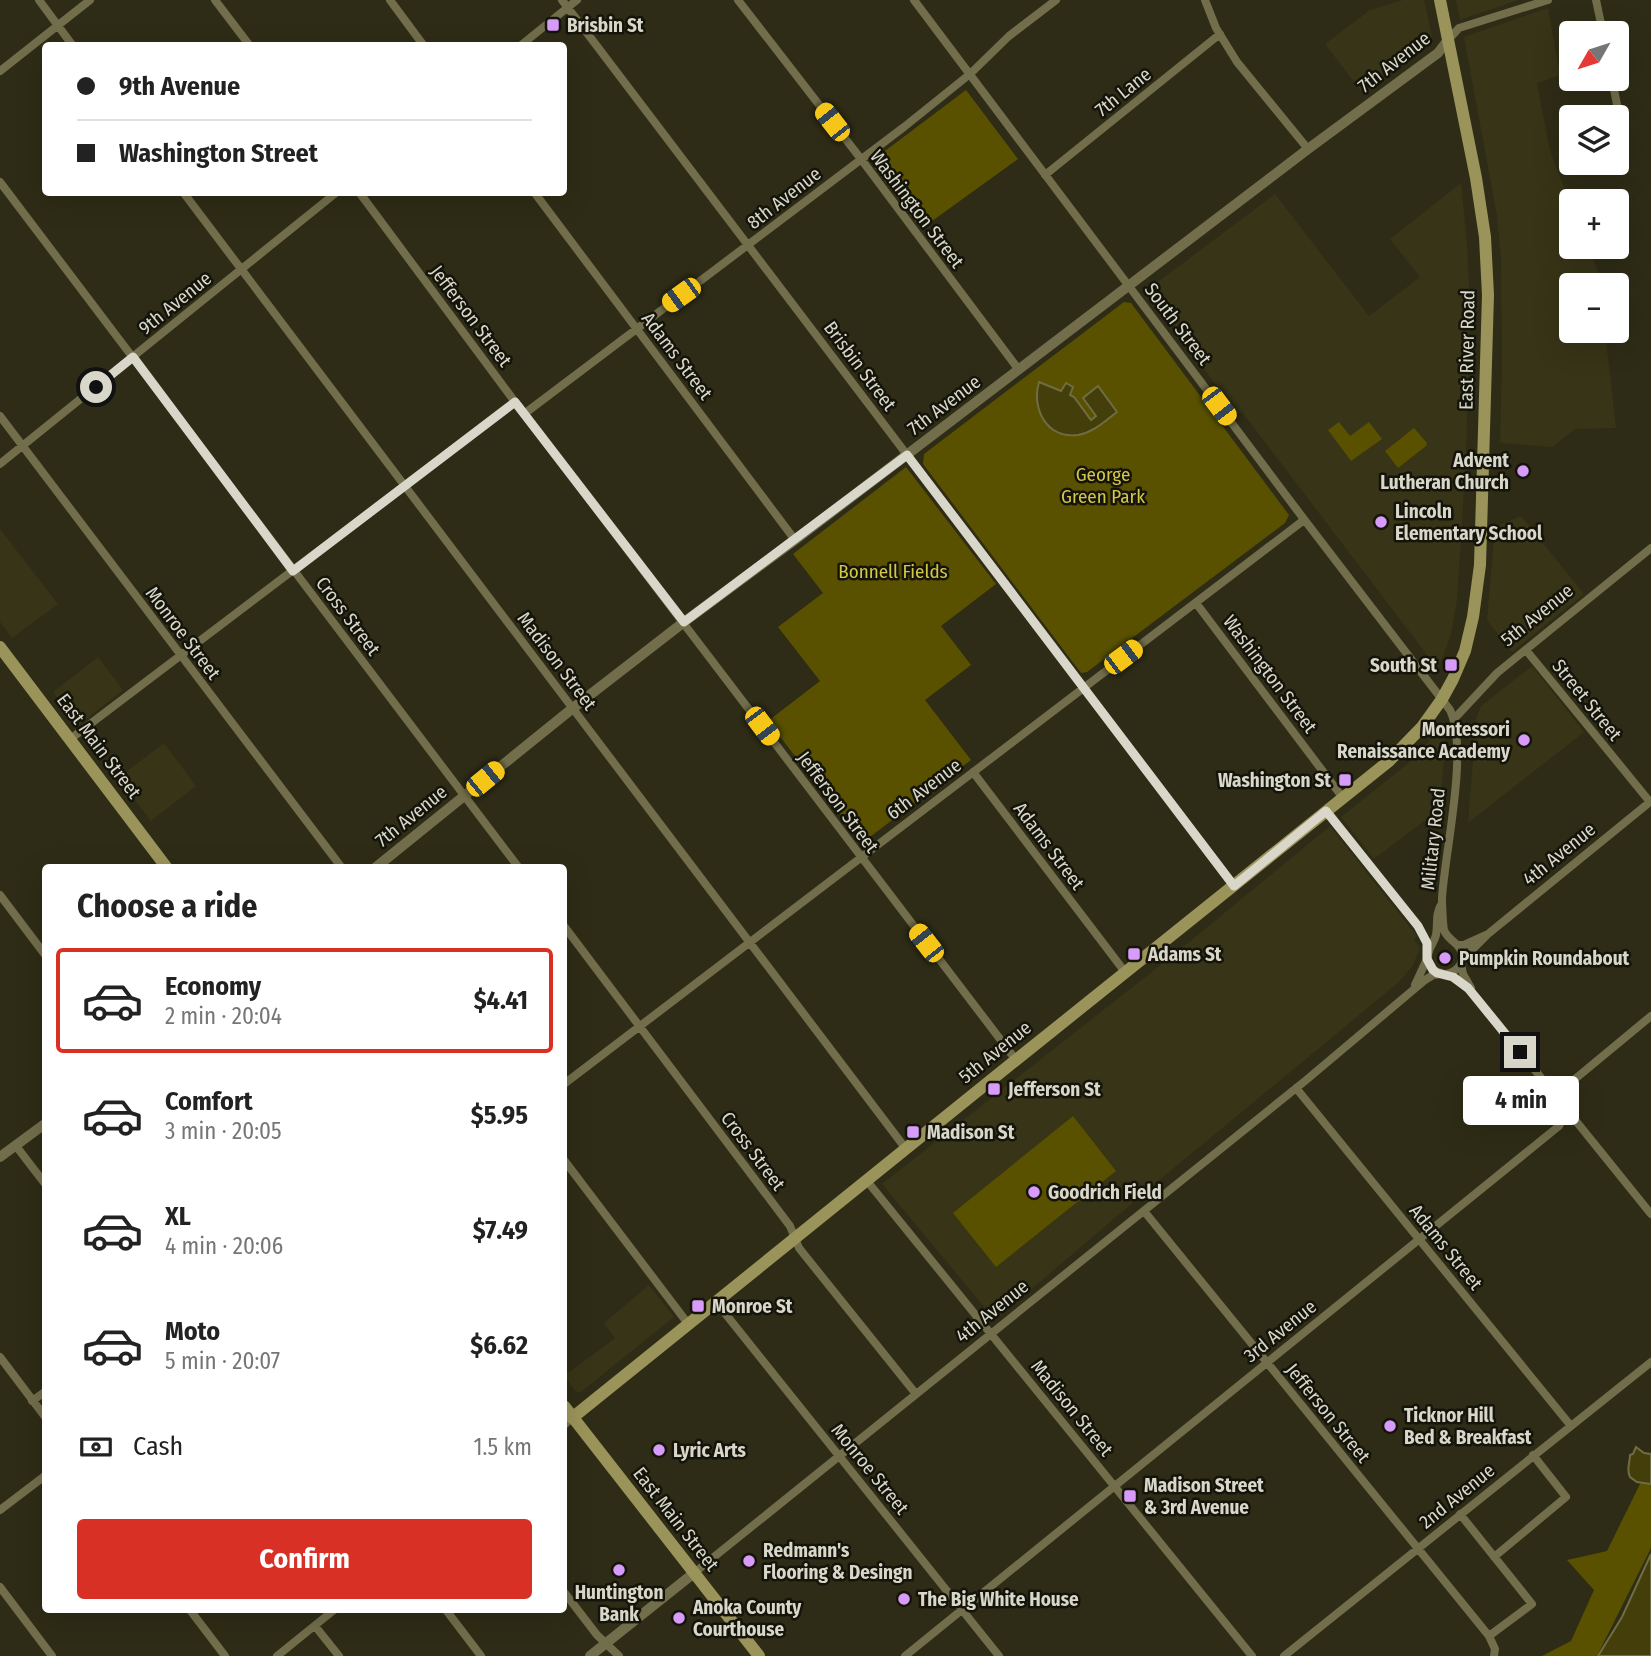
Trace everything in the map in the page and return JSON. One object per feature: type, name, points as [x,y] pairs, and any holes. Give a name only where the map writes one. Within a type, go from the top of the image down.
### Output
[{"type":"main road","name":"East River Road","points":[[1440,0],[1476,178],[1483,225],[1488,295],[1480,568],[1465,651],[1443,699]]},
{"type":"main road","name":"East Main Street","points":[[0,648],[164,864]]},
{"type":"main road","name":"5th Avenue","points":[[568,1422],[1389,761],[1407,745],[1443,699]]},
{"type":"main road","name":"East Main Street","points":[[568,1422],[694,1573],[758,1656]]},
{"type":"street","points":[[39,0],[70,42]]},
{"type":"street","points":[[0,71],[90,0]]},
{"type":"street","points":[[215,0],[247,42]]},
{"type":"street","points":[[390,0],[421,42]]},
{"type":"street","points":[[524,42],[565,4],[577,0]]},
{"type":"street","name":"Washington Street","points":[[738,0],[1019,370]]},
{"type":"street","name":"South Street","points":[[914,0],[1304,520],[1430,686],[1443,699]]},
{"type":"street","name":"8th Avenue","points":[[524,414],[861,159],[970,74],[1009,36],[1056,0]]},
{"type":"street","points":[[1205,0],[1220,34],[1237,62],[1308,149]]},
{"type":"street","name":"7th Avenue","points":[[380,864],[684,622],[1438,53],[1459,28],[1548,0]]},
{"type":"street","points":[[1596,0],[1600,21]]},
{"type":"street","name":"Brisbin Street","points":[[565,4],[1234,886]]},
{"type":"street","name":"7th Lane","points":[[1045,175],[1220,34]]},
{"type":"street","name":"Cross Street","points":[[0,182],[516,864]]},
{"type":"street","name":"Madison Street","points":[[186,196],[906,1149]]},
{"type":"street","name":"9th Avenue","points":[[0,464],[332,196]]},
{"type":"street","name":"Jefferson Street","points":[[362,196],[524,414],[1016,1060]]},
{"type":"street","name":"Adams Street","points":[[537,196],[795,540]]},
{"type":"street","points":[[69,740],[515,402]]},
{"type":"street","name":"Monroe Street","points":[[0,416],[339,864]]},
{"type":"street","name":"6th Avenue","points":[[567,1082],[1304,520]]},
{"type":"street","name":"5th Avenue","points":[[1454,719],[1488,682],[1651,548]]},
{"type":"street","name":"Washington Street","points":[[1196,603],[1343,798]]},
{"type":"street","name":"Street Street","points":[[1526,650],[1650,802]]},
{"type":"street","name":"Military Road","points":[[1443,699],[1454,719],[1457,765],[1442,902],[1443,928],[1446,936],[1455,944]]},
{"type":"street","name":"Adams Street","points":[[973,772],[1125,972]]},
{"type":"street","name":"4th Avenue","points":[[1461,962],[1489,934],[1650,802]]},
{"type":"street","points":[[1326,811],[1418,926],[1430,951],[1429,965],[1433,970],[1460,982],[1476,997],[1651,1214]]},
{"type":"street","points":[[0,895],[42,951]]},
{"type":"street","name":"Military Road","points":[[1430,951],[1437,932],[1438,909],[1442,902]]},
{"type":"street","name":"Cross Street","points":[[567,930],[790,1226],[801,1250],[916,1394]]},
{"type":"street","name":"4th Avenue","points":[[1455,944],[1472,942],[1489,934]]},
{"type":"street","points":[[1430,951],[1444,940],[1455,944],[1461,953],[1463,974],[1476,997]]},
{"type":"street","name":"4th Avenue","points":[[1413,991],[1430,951]]},
{"type":"street","points":[[1443,974],[1454,972],[1461,962]]},
{"type":"street","name":"4th Avenue","points":[[590,1656],[1433,975],[1443,974]]},
{"type":"street","name":"3rd Avenue","points":[[905,1656],[1559,1126],[1563,1118],[1566,1090],[1575,1079],[1651,1016]]},
{"type":"street","name":"Adams Street","points":[[1296,1088],[1572,1426]]},
{"type":"street","points":[[0,1157],[42,1126]]},
{"type":"street","points":[[16,1146],[42,1180]]},
{"type":"street","points":[[567,1164],[689,1325]]},
{"type":"street","name":"Madison Street","points":[[867,1181],[1252,1656]]},
{"type":"street","name":"Jefferson Street","points":[[1144,1211],[1489,1636]]},
{"type":"street","name":"Monroe Street","points":[[716,1302],[999,1656]]},
{"type":"street","points":[[0,1357],[42,1413]]},
{"type":"street","name":"2nd Avenue","points":[[1284,1656],[1651,1362]]},
{"type":"street","points":[[32,1401],[42,1394]]},
{"type":"street","points":[[1494,1557],[1566,1497],[1533,1455]]},
{"type":"street","points":[[0,1510],[42,1478]]},
{"type":"street","points":[[1460,1514],[1532,1604],[1489,1636],[1495,1649],[1494,1656]]},
{"type":"street","points":[[0,1587],[52,1656]]},
{"type":"street","points":[[567,1596],[619,1656]]},
{"type":"street","points":[[192,1613],[225,1656]]},
{"type":"street","points":[[276,1656],[330,1613]]},
{"type":"street","points":[[448,1613],[481,1656]]},
{"type":"street","points":[[315,1626],[340,1656]]},
{"type":"shaded area","points":[[1403,0],[1424,0],[1432,37],[1361,91],[1325,44],[1370,10]]},
{"type":"shaded area","points":[[1456,0],[1519,0],[1460,20]]},
{"type":"shaded area","points":[[1548,8],[1559,75],[1537,83],[1550,151],[1565,189],[1559,189],[1559,259],[1593,259],[1599,273],[1559,273],[1559,343],[1606,343],[1616,428],[1575,429],[1552,447],[1500,443],[1501,257],[1497,216],[1464,37]]},
{"type":"shaded area","points":[[1461,183],[1470,304],[1466,458],[1457,600],[1451,635],[1437,668],[1242,412],[1237,414],[1147,290],[1275,194],[1369,316],[1420,277],[1390,239]]},
{"type":"shaded area","points":[[1039,382],[1061,391],[1066,383],[1073,387],[1070,395],[1091,420],[1096,416],[1083,398],[1098,386],[1117,412],[1084,434],[1067,435],[1058,432],[1050,427],[1040,412],[1037,402]]},
{"type":"shaded area","points":[[1521,516],[1584,594],[1512,652],[1487,620],[1495,527]]},
{"type":"shaded area","points":[[0,529],[58,604],[12,638],[0,622]]},
{"type":"shaded area","points":[[98,657],[123,690],[79,725],[53,692]]},
{"type":"shaded area","name":"Montessori Renaissance Academy","points":[[1532,666],[1584,732],[1468,823],[1474,748],[1472,731],[1481,706]]},
{"type":"shaded area","points":[[1434,736],[1446,741],[1438,818],[1424,821],[1374,859],[1341,817],[1406,765]]},
{"type":"shaded area","points":[[164,743],[196,786],[151,821],[118,778]]},
{"type":"shaded area","points":[[1330,826],[1417,936],[1414,939],[1420,948],[1413,965],[1399,982],[995,1320],[882,1184],[1177,952]]},
{"type":"shaded area","points":[[649,1285],[674,1317],[581,1392],[576,1392],[567,1380],[567,1374],[615,1338],[604,1323]]},
{"type":"shaded area","points":[[1636,1447],[1651,1454],[1651,1484],[1637,1482],[1630,1477],[1630,1455]]},
{"type":"shaded area","points":[[1651,1554],[1651,1656],[1598,1656],[1622,1617]]},
{"type":"green space","points":[[966,90],[1018,159],[921,229],[874,167],[873,160]]},
{"type":"green space","name":"George Green Park","points":[[1124,302],[1131,303],[1289,515],[1285,523],[1087,672],[1081,673],[923,464],[924,454]]},
{"type":"green space","points":[[1339,422],[1350,436],[1369,422],[1382,439],[1351,461],[1328,430]]},
{"type":"green space","points":[[1414,428],[1427,443],[1426,446],[1398,468],[1385,451]]},
{"type":"green space","name":"Bonnell Fields","points":[[906,467],[996,584],[941,626],[971,665],[925,700],[971,760],[862,843],[768,721],[820,681],[778,627],[823,593],[793,554]]},
{"type":"green space","name":"Goodrich Field","points":[[1073,1116],[1116,1171],[996,1267],[953,1213]]},
{"type":"green space","points":[[1641,1482],[1651,1484],[1651,1548],[1597,1656],[1542,1656],[1571,1641],[1594,1590],[1567,1560],[1607,1551]]},
{"type":"place","name":"Brisbin St","points":[[553,25]]},
{"type":"place","name":"Advent Lutheran Church","points":[[1523,471]]},
{"type":"place","name":"Lincoln Elementary School","points":[[1381,522]]},
{"type":"place","name":"South St","points":[[1451,665]]},
{"type":"place","name":"Montessori Renaissance Academy","points":[[1524,740]]},
{"type":"place","name":"Washington St","points":[[1345,780]]},
{"type":"place","name":"Adams St","points":[[1134,954]]},
{"type":"place","name":"Pumpkin Roundabout","points":[[1445,958]]},
{"type":"place","name":"Jefferson St","points":[[994,1089]]},
{"type":"place","name":"Madison St","points":[[913,1132]]},
{"type":"place","name":"Goodrich Field","points":[[1034,1192]]},
{"type":"place","name":"Monroe St","points":[[698,1306]]},
{"type":"place","name":"Ticknor Hill Bed & Breakfast","points":[[1390,1426]]},
{"type":"place","name":"Lyric Arts","points":[[659,1450]]},
{"type":"place","name":"Madison Street & 3rd Avenue","points":[[1130,1496]]},
{"type":"place","name":"Redmann's Flooring & Desingn","points":[[749,1561]]},
{"type":"place","name":"Huntington Bank","points":[[619,1570]]},
{"type":"place","name":"The Big White House","points":[[904,1599]]},
{"type":"place","name":"Anoka County Courthouse","points":[[679,1618]]},
{"type":"route","points":[[96,387],[133,357],[293,571],[515,402],[684,622],[907,455],[1234,886],[1326,811],[1418,926],[1427,943],[1427,959],[1433,970],[1453,977],[1468,988],[1520,1052]]}]
